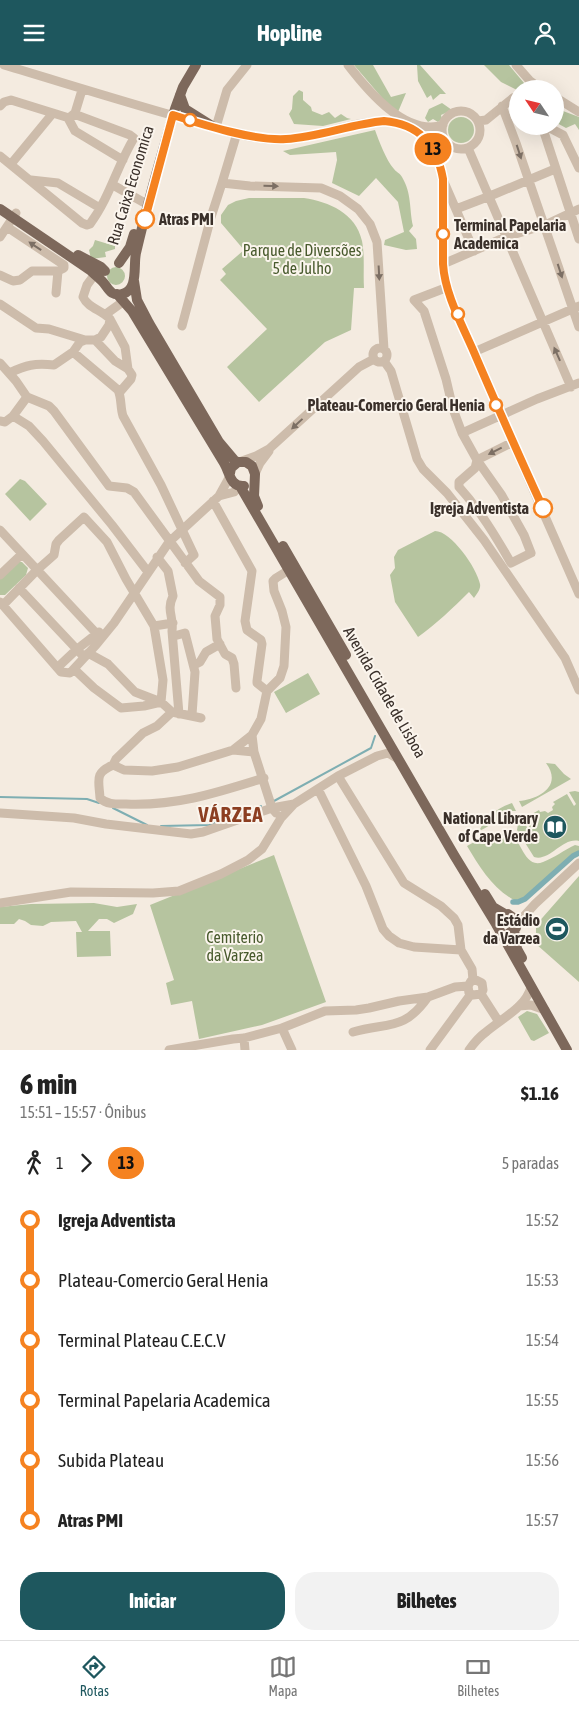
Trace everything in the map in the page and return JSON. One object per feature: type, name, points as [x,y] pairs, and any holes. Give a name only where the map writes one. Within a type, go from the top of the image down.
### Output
[{"type":"main road","points":[[121,298],[132,285],[134,279],[136,254],[176,86],[188,65]]},
{"type":"main road","points":[[170,115],[196,65]]},
{"type":"main road","points":[[180,95],[185,109],[214,127]]},
{"type":"main road","name":"Rua Caixa Economica","points":[[119,263],[130,247],[170,115]]},
{"type":"main road","points":[[0,202],[95,274],[107,289],[121,298],[132,311],[230,475]]},
{"type":"main road","points":[[0,209],[15,215],[105,271]]},
{"type":"main road","points":[[103,282],[105,271],[112,265],[119,263],[128,267],[134,279],[138,300],[149,323],[219,442],[235,461],[246,462],[252,466],[254,476],[250,484],[240,486],[231,481],[231,469],[240,462]]},
{"type":"main road","name":"Avenida Cidade de Lisboa","points":[[254,476],[254,496],[258,506],[492,907],[507,914]]},
{"type":"main road","name":"Avenida Cidade de Lisboa","points":[[240,486],[568,1050]]},
{"type":"main road","points":[[515,928],[509,934],[498,928],[498,918],[507,914],[515,919],[517,949],[575,1050]]},
{"type":"street","points":[[4,65],[170,115],[237,133],[270,139],[285,139],[376,121],[398,123],[414,130],[430,144],[439,161],[443,179],[474,251]]},
{"type":"street","points":[[214,127],[227,90],[247,65]]},
{"type":"street","points":[[348,65],[390,112],[422,127],[434,128],[443,125]]},
{"type":"street","points":[[516,65],[529,80]]},
{"type":"street","points":[[82,90],[71,116],[75,131],[123,160]]},
{"type":"street","points":[[0,106],[4,102],[11,100],[53,113],[71,116],[130,135],[134,138],[113,185],[90,224],[87,225],[82,223],[0,156]]},
{"type":"street","points":[[478,121],[486,120],[509,100]]},
{"type":"street","points":[[564,102],[579,111]]},
{"type":"street","points":[[502,106],[576,308],[579,327]]},
{"type":"street","points":[[459,111],[472,114],[478,121],[481,130],[480,137],[476,143],[468,148],[458,149],[448,144],[442,134],[443,125],[450,114],[459,111]]},
{"type":"street","points":[[11,164],[53,113]]},
{"type":"street","points":[[182,326],[210,217],[237,133]]},
{"type":"street","points":[[546,135],[554,169],[575,211],[579,239]]},
{"type":"street","points":[[563,135],[579,169]]},
{"type":"street","points":[[462,433],[537,399],[575,385],[542,321],[468,148]]},
{"type":"street","points":[[456,209],[554,169]]},
{"type":"street","points":[[443,179],[443,273],[474,352],[579,593]]},
{"type":"street","points":[[31,180],[60,184],[100,208]]},
{"type":"street","points":[[222,183],[250,186],[321,188],[340,196],[358,209],[370,224],[377,242],[382,328],[384,349],[387,355],[384,361]]},
{"type":"street","points":[[113,185],[143,202]]},
{"type":"street","points":[[443,264],[506,237],[544,225],[575,211]]},
{"type":"street","points":[[0,237],[15,215]]},
{"type":"street","points":[[7,227],[61,268]]},
{"type":"street","points":[[0,275],[13,281],[20,280],[32,271],[61,268]]},
{"type":"street","points":[[56,293],[61,268]]},
{"type":"street","points":[[95,274],[87,285],[83,297],[86,303],[108,317],[124,347],[128,369],[132,375],[119,393]]},
{"type":"street","points":[[448,287],[414,300],[424,311],[446,379],[452,409],[462,433],[477,460],[506,502],[532,553],[511,563],[468,496],[459,487],[459,482],[475,468],[477,460],[513,442]]},
{"type":"street","points":[[0,304],[36,328],[49,329],[85,340],[95,340],[106,331],[108,317],[121,298]]},
{"type":"street","points":[[474,352],[542,321],[576,308]]},
{"type":"street","points":[[364,364],[382,328]]},
{"type":"street","points":[[9,373],[35,363],[54,365],[73,352],[80,342],[85,340]]},
{"type":"street","points":[[95,340],[115,361],[128,369]]},
{"type":"street","points":[[374,359],[376,350],[384,349]]},
{"type":"street","points":[[73,352],[119,393],[123,416],[161,485],[194,555],[185,563]]},
{"type":"street","points":[[254,476],[263,458],[278,442],[364,364],[374,359]]},
{"type":"street","points":[[374,359],[379,362],[384,361]]},
{"type":"street","points":[[384,361],[391,371],[417,459],[423,469],[447,493],[484,540],[565,658],[579,690]]},
{"type":"street","points":[[0,363],[27,397],[49,406],[54,411],[109,486],[127,488],[134,492],[199,581],[220,597],[220,605],[215,616],[217,639],[225,654],[232,657],[236,688]]},
{"type":"street","points":[[0,421],[5,422],[13,417],[27,397]]},
{"type":"street","points":[[13,417],[29,426],[43,441],[148,572]]},
{"type":"street","points":[[240,462],[256,456],[278,442]]},
{"type":"street","points":[[161,702],[163,680],[154,625],[135,593],[107,542],[84,517],[59,540],[56,544],[54,555],[1,603],[61,672],[70,673],[114,623],[135,593],[157,557],[169,542],[216,498],[225,487],[230,475]]},
{"type":"street","points":[[216,498],[234,492],[240,486]]},
{"type":"street","points":[[216,498],[252,571],[246,621],[247,630],[260,640],[262,644],[257,683],[267,691]]},
{"type":"street","points":[[0,530],[96,633]]},
{"type":"street","points":[[1,572],[22,554]]},
{"type":"street","points":[[157,557],[168,571],[174,596],[170,603],[169,613],[173,623],[174,636],[175,713]]},
{"type":"street","points":[[113,765],[124,770],[152,771],[178,767],[233,750],[252,735],[261,719],[267,691],[283,672],[285,653],[284,617],[274,591],[273,581],[289,570]]},
{"type":"street","points":[[19,588],[76,650],[108,664],[136,692],[161,702],[175,713],[196,717],[194,665],[185,633],[174,636]]},
{"type":"street","points":[[58,667],[96,633],[114,623]]},
{"type":"street","points":[[154,625],[173,623]]},
{"type":"street","points":[[194,665],[200,662],[206,652],[220,644]]},
{"type":"street","points":[[74,669],[115,705],[125,708],[161,702]]},
{"type":"street","points":[[132,706],[136,692]]},
{"type":"street","points":[[175,713],[143,733],[116,759],[113,765],[103,769],[99,777],[100,798],[104,802],[109,804],[169,803],[208,795],[264,778]]},
{"type":"street","points":[[252,735],[254,753],[264,778],[272,809],[281,818]]},
{"type":"street","points":[[377,756],[385,749],[388,741]]},
{"type":"street","points":[[233,750],[254,753]]},
{"type":"street","points":[[0,903],[71,892],[153,893],[179,891],[221,874],[248,860],[262,849],[281,818],[294,804],[338,776],[377,756],[388,753],[398,759]]},
{"type":"street","points":[[338,776],[404,883],[441,906],[454,918],[458,925],[461,950],[472,969],[473,989],[498,1022]]},
{"type":"street","points":[[318,789],[366,886],[383,929],[389,936],[399,943],[414,947],[461,950]]},
{"type":"street","points":[[0,813],[74,818],[106,824],[191,834],[294,804]]},
{"type":"street","points":[[515,928],[535,904],[579,863]]},
{"type":"street","points":[[507,914],[520,912],[535,904]]},
{"type":"street","points":[[169,1050],[244,1038],[282,1028],[325,1011],[356,1011],[393,1002],[428,997],[455,987],[473,989]]},
{"type":"street","points":[[469,1050],[482,1035],[519,1005],[528,995],[531,987]]},
{"type":"street","points":[[430,1050],[473,989]]},
{"type":"street","points":[[353,1032],[406,1020],[419,1011],[428,997]]},
{"type":"street","points":[[519,1005],[535,1006],[545,1010]]},
{"type":"street","points":[[282,1028],[292,1050]]},
{"type":"street","points":[[244,1038],[245,1050]]},
{"type":"green space","points":[[354,65],[373,65],[391,97],[406,93],[398,112],[389,106]]},
{"type":"green space","points":[[417,65],[420,65],[446,94],[440,94],[433,100],[431,95],[427,98],[418,81]]},
{"type":"green space","points":[[484,65],[509,65],[522,80],[509,80],[509,86],[501,82]]},
{"type":"green space","points":[[299,90],[303,92],[303,100],[311,107],[312,111],[322,115],[329,112],[335,118],[341,114],[351,119],[323,126],[294,124],[289,114],[292,109],[293,96]]},
{"type":"green space","points":[[442,103],[452,110],[441,115],[442,119],[438,122],[433,119],[428,122],[425,118],[429,109]]},
{"type":"green space","points":[[564,111],[579,117],[579,130],[575,124],[566,128],[564,127]]},
{"type":"green space","points":[[461,117],[470,121],[474,130],[470,139],[461,143],[452,139],[448,130],[452,121]]},
{"type":"green space","points":[[375,130],[388,161],[405,183],[410,201],[413,226],[409,231],[416,239],[417,249],[406,250],[384,245],[385,240],[404,232],[398,202],[376,178],[359,196],[332,183],[337,160],[336,152],[290,155],[283,151]]},
{"type":"green space","name":"Parque de Diversões 5 de Julho","points":[[249,198],[304,198],[332,206],[348,216],[354,223],[359,231],[363,247],[364,288],[354,288],[351,330],[325,342],[259,402],[227,367],[267,329],[220,280],[226,274],[222,269],[244,250],[221,223],[221,215],[228,205]]},
{"type":"green space","points":[[95,240],[115,246],[115,249],[105,252],[106,257],[91,259],[89,250]]},
{"type":"green space","points":[[112,267],[120,267],[125,272],[123,283],[112,285],[107,280],[107,272]]},
{"type":"green space","points":[[20,479],[25,481],[47,504],[30,521],[5,494]]},
{"type":"green space","points":[[435,531],[448,537],[462,551],[478,577],[480,588],[474,598],[469,592],[418,637],[395,602],[390,575],[395,568],[394,557],[398,550]]},
{"type":"green space","points":[[19,562],[22,562],[28,568],[26,575],[5,595],[0,595],[0,578]]},
{"type":"green space","points":[[308,673],[320,694],[286,713],[274,692]]},
{"type":"green space","points":[[546,763],[555,764],[571,779],[522,807],[519,801],[541,794],[550,785],[551,771]]},
{"type":"green space","name":"National Library of Cape Verde","points":[[569,792],[579,792],[579,841],[567,843],[540,858],[534,857],[517,830],[518,824],[523,820],[529,831],[531,830],[525,818],[539,810],[540,812],[545,811],[548,813],[553,810],[552,807],[555,804],[553,802],[567,794],[574,806],[576,804]]},
{"type":"green space","points":[[512,803],[516,811],[511,811],[505,818],[479,831],[485,821],[493,814]]},
{"type":"green space","points":[[507,831],[516,839],[527,857],[536,863],[543,862],[575,845],[579,846],[579,851],[526,896],[519,900],[514,900],[493,883],[481,869],[467,846],[476,841],[487,843]]},
{"type":"green space","name":"Cemiterio da Varzea","points":[[274,855],[326,1002],[262,1025],[199,1039],[192,1001],[171,1005],[166,983],[174,980],[150,905]]},
{"type":"green space","name":"Estádio da Varzea","points":[[579,876],[579,982],[536,944],[540,939],[536,934],[536,925]]},
{"type":"green space","points":[[94,903],[117,907],[137,904],[133,914],[114,923],[107,919],[99,919],[88,931],[110,931],[111,956],[77,957],[76,932],[82,932],[76,921],[51,922],[43,926],[31,925],[19,919],[14,924],[0,924],[0,907],[31,904]]},
{"type":"green space","points":[[527,1011],[537,1014],[549,1033],[534,1041],[531,1040],[518,1017]]},
{"type":"waterway","points":[[274,801],[371,748],[375,736]]},
{"type":"waterway","points":[[0,797],[87,799],[99,803]]},
{"type":"waterway","points":[[161,826],[209,825],[261,806]]},
{"type":"waterway","points":[[113,808],[147,825]]},
{"type":"waterway","points":[[513,902],[525,899],[573,856],[579,853]]},
{"type":"bus line","name":"13","points":[[145,219],[173,115],[226,130],[270,139],[294,139],[376,121],[398,123],[414,130],[430,144],[442,171],[443,273],[449,293],[496,405],[543,508]]},
{"type":"place","name":"Atras PMI","points":[[145,219]]},
{"type":"place","name":"Terminal Papelaria Academica","points":[[443,234]]},
{"type":"place","name":"Plateau-Comercio Geral Henia","points":[[496,405]]},
{"type":"place","name":"Igreja Adventista","points":[[543,508]]},
{"type":"place","name":"National Library of Cape Verde","points":[[555,827]]},
{"type":"place","name":"Estádio da Varzea","points":[[557,929]]},
{"type":"district","name":"VÁRZEA","points":[[231,814]]}]
